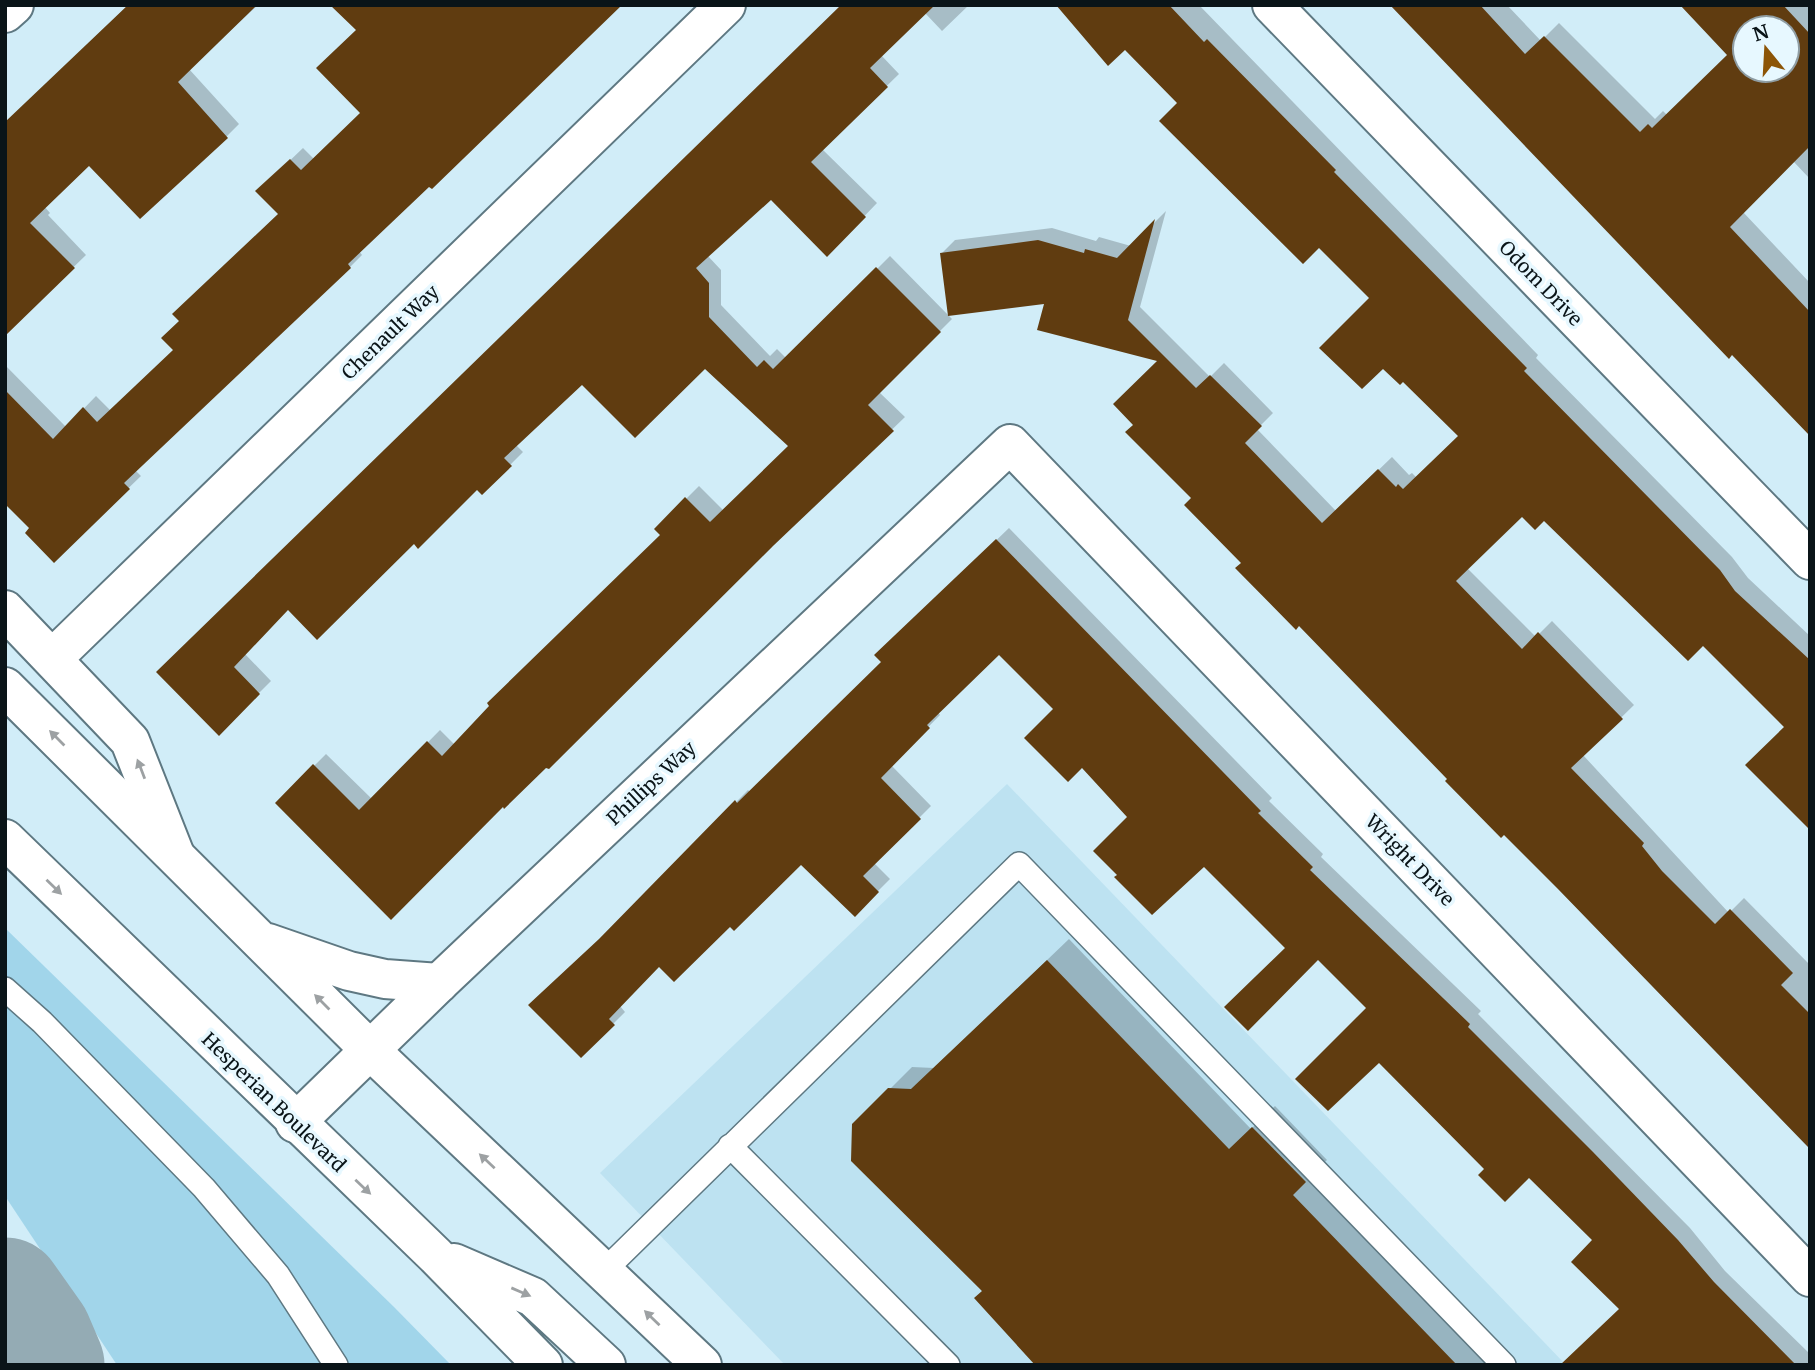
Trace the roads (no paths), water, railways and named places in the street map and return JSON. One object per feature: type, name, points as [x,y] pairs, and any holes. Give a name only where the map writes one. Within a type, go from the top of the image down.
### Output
[{"type":"street","points":[[5,13],[14,5]]},
{"type":"street","name":"Chenault Way","points":[[52,659],[726,5]]},
{"type":"street","name":"Odom Drive","points":[[1272,5],[1810,560]]},
{"type":"street","name":"Phillips Way","points":[[295,1123],[439,982],[1010,444]]},
{"type":"street","name":"Wright Drive","points":[[1010,444],[1810,1277]]},
{"type":"street","points":[[5,610],[130,741],[175,855]]},
{"type":"street","points":[[5,687],[370,1050],[702,1365]]},
{"type":"street","name":"Hesperian Boulevard","points":[[5,839],[295,1123],[436,1256],[543,1365]]},
{"type":"street","points":[[260,940],[349,971],[385,979],[439,982]]},
{"type":"street","points":[[436,1256],[533,1297],[606,1365]]},
{"type":"lane","points":[[604,1271],[1019,864],[1504,1365]]},
{"type":"lane","points":[[5,989],[124,1104],[204,1188],[278,1275],[336,1365]]},
{"type":"lane","points":[[730,1146],[948,1365]]}]
